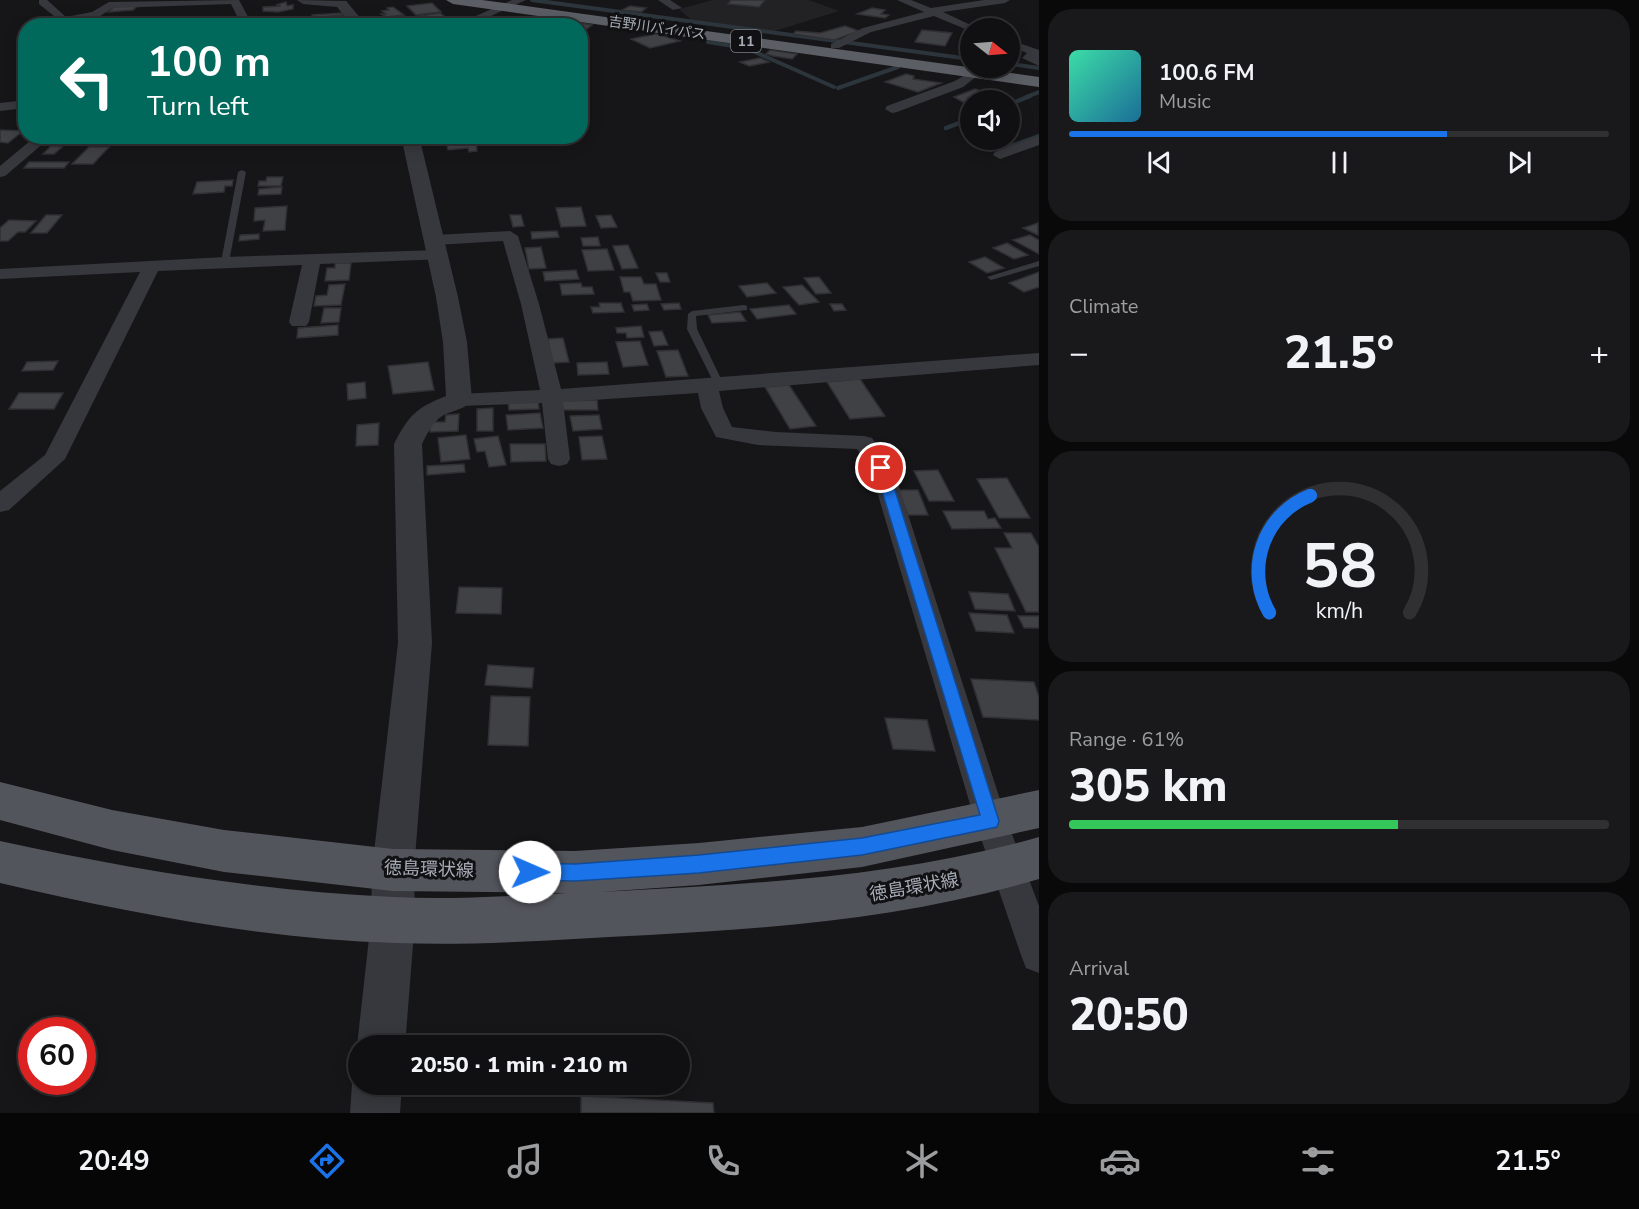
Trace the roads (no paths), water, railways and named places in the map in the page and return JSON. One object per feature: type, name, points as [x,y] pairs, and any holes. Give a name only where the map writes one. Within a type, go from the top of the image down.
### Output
[{"type":"highway","name":"吉野川バイパス","points":[[453,0],[509,3],[838,43],[960,65]]},
{"type":"highway","name":"吉野川バイパス","points":[[509,3],[960,66]]},
{"type":"highway","name":"吉野川バイパス","points":[[1020,72],[1039,74]]},
{"type":"highway","name":"吉野川バイパス","points":[[1020,78],[1039,82]]},
{"type":"main road","name":"徳島環状線","points":[[0,801],[112,830],[224,851],[393,870],[575,872],[699,864],[862,847],[1039,809]]},
{"type":"main road","name":"徳島環状線","points":[[0,862],[79,880],[204,901],[393,920],[510,919],[767,906],[891,894],[1023,864]]},
{"type":"street","points":[[303,0],[340,4],[353,18]]},
{"type":"street","points":[[663,0],[677,8]]},
{"type":"street","points":[[902,0],[960,23]]},
{"type":"street","points":[[838,43],[874,29],[933,12],[1005,0]]},
{"type":"street","points":[[80,18],[95,15],[109,5],[234,1],[244,18]]},
{"type":"street","points":[[43,2],[61,18]]},
{"type":"street","points":[[476,18],[509,3]]},
{"type":"street","points":[[135,18],[145,4]]},
{"type":"street","points":[[1020,47],[1037,53],[1028,58],[1039,62]]},
{"type":"street","points":[[892,109],[959,84],[966,78]]},
{"type":"street","points":[[0,107],[18,105]]},
{"type":"street","points":[[1000,155],[1039,140]]},
{"type":"street","points":[[0,173],[35,144]]},
{"type":"street","points":[[412,144],[455,342],[459,400]]},
{"type":"street","points":[[0,159],[17,159]]},
{"type":"street","points":[[0,274],[312,259],[436,248],[510,236],[530,304],[552,395],[559,459]]},
{"type":"street","points":[[299,322],[312,259]]},
{"type":"street","points":[[0,504],[54,459],[152,266]]},
{"type":"street","points":[[382,1035],[393,920],[393,870],[415,643],[408,444],[417,426],[432,411],[459,400],[603,394],[1039,359]]},
{"type":"street","points":[[713,386],[712,408],[724,432],[760,439],[829,439],[864,443],[881,468],[991,821],[1023,864],[1039,955]]},
{"type":"street","points":[[375,1113],[376,1095]]},
{"type":"lane","points":[[225,262],[242,172]]},
{"type":"lane","points":[[991,277],[1039,263]]},
{"type":"lane","points":[[713,386],[692,328],[692,314],[744,308]]},
{"type":"waterway","points":[[532,0],[960,58]]},
{"type":"waterway","points":[[708,42],[746,48],[834,87]]},
{"type":"waterway","points":[[1020,65],[1039,68]]},
{"type":"waterway","points":[[838,88],[898,67]]},
{"type":"waterway","points":[[1026,97],[1039,92]]},
{"type":"waterway","points":[[1020,100],[1030,96]]},
{"type":"waterway","points":[[946,128],[960,123]]},
{"type":"waterway","points":[[1020,143],[1039,136]]}]
